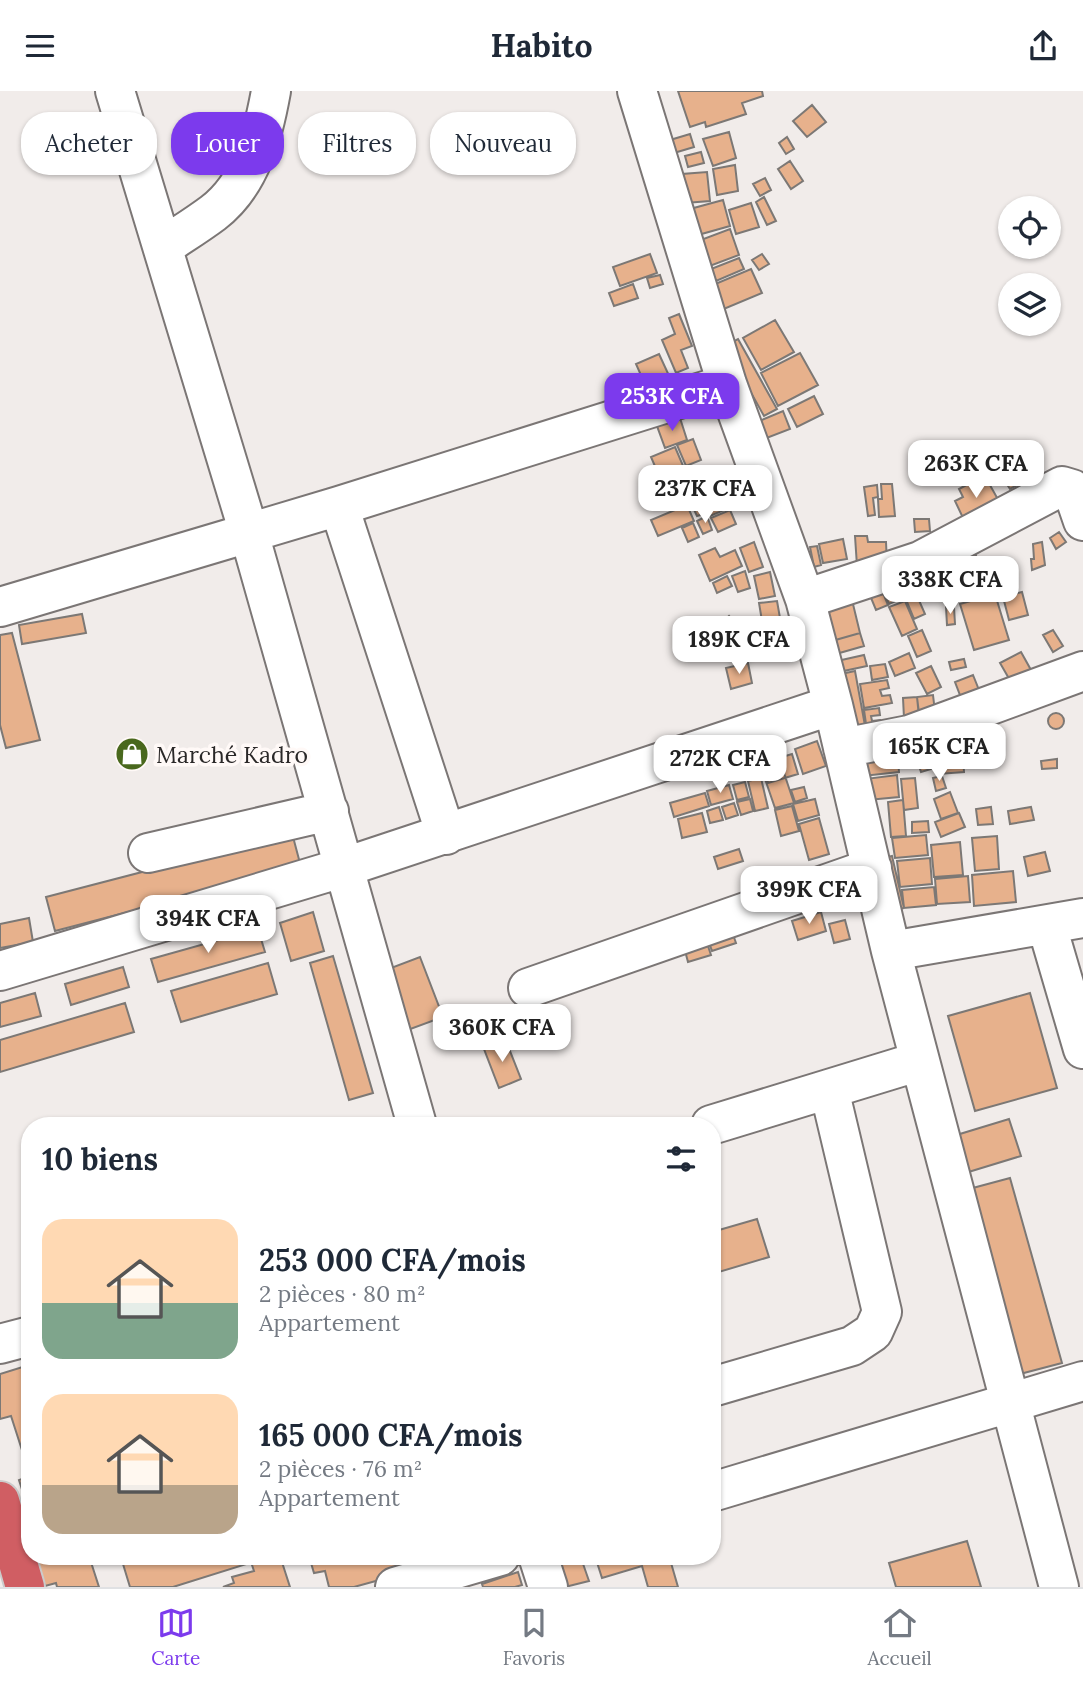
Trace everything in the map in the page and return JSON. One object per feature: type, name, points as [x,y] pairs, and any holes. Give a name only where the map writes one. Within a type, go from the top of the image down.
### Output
[{"type":"highway","points":[[0,1501],[25,1587]]},
{"type":"street","points":[[115,91],[249,533],[415,1117]]},
{"type":"street","points":[[163,247],[215,212],[233,194],[252,164],[266,121],[271,91]]},
{"type":"street","points":[[637,91],[727,384],[805,599],[891,951],[1059,1587]]},
{"type":"street","points":[[0,607],[339,506],[727,384]]},
{"type":"street","points":[[805,599],[920,561],[1062,486],[1072,489],[1083,521]]},
{"type":"street","points":[[339,506],[446,835]]},
{"type":"street","points":[[843,748],[909,735],[1083,671]]},
{"type":"street","points":[[0,971],[446,835],[833,705]]},
{"type":"street","points":[[148,853],[329,811]]},
{"type":"street","points":[[528,988],[872,868]]},
{"type":"street","points":[[891,951],[1065,922],[1083,1049]]},
{"type":"street","points":[[721,1122],[920,1062]]},
{"type":"street","points":[[721,1384],[852,1346],[873,1332],[882,1312],[829,1089]]},
{"type":"street","points":[[0,1344],[21,1338]]},
{"type":"street","points":[[721,1489],[1083,1381]]},
{"type":"street","points":[[395,1587],[470,1565]]},
{"type":"street","points":[[541,1565],[548,1587]]},
{"type":"building","points":[[678,91],[762,91],[763,96],[742,103],[746,114],[706,127],[705,122],[690,127]]},
{"type":"building","points":[[812,105],[826,122],[807,137],[793,121]]},
{"type":"building","points":[[729,132],[736,158],[713,166],[703,139]]},
{"type":"building","points":[[690,134],[694,147],[674,153],[670,140]]},
{"type":"building","points":[[787,137],[794,149],[786,154],[779,143]]},
{"type":"building","points":[[701,152],[704,163],[688,167],[685,156]]},
{"type":"building","points":[[790,161],[803,181],[791,189],[778,169]]},
{"type":"building","points":[[735,165],[738,191],[717,195],[713,169]]},
{"type":"building","points":[[707,172],[710,201],[685,203],[682,174]]},
{"type":"building","points":[[765,178],[771,190],[760,196],[753,184]]},
{"type":"building","points":[[764,197],[776,221],[767,225],[756,202]]},
{"type":"building","points":[[723,200],[730,226],[698,235],[690,209]]},
{"type":"building","points":[[751,203],[759,227],[736,234],[729,210]]},
{"type":"building","points":[[730,229],[739,255],[707,267],[698,241]]},
{"type":"building","points":[[650,254],[657,273],[620,286],[613,267]]},
{"type":"building","points":[[762,254],[769,264],[759,270],[752,260]]},
{"type":"building","points":[[739,258],[744,269],[716,281],[711,269]]},
{"type":"building","points":[[751,269],[762,293],[719,311],[708,287]]},
{"type":"building","points":[[660,275],[663,284],[650,288],[647,278]]},
{"type":"building","points":[[633,284],[638,298],[614,306],[609,293]]},
{"type":"building","points":[[679,314],[692,346],[681,350],[688,368],[676,373],[662,340],[675,334],[669,318]]},
{"type":"building","points":[[775,320],[794,352],[761,370],[743,338]]},
{"type":"building","points":[[738,339],[777,409],[764,416],[725,346]]},
{"type":"building","points":[[800,353],[818,385],[778,406],[761,373]]},
{"type":"building","points":[[659,354],[671,380],[648,391],[636,364]]},
{"type":"building","points":[[814,396],[823,414],[797,427],[788,409]]},
{"type":"building","points":[[783,411],[790,429],[764,439],[757,422]]},
{"type":"building","points":[[680,418],[687,440],[665,448],[657,426]]},
{"type":"building","points":[[693,439],[701,460],[686,466],[677,445]]},
{"type":"building","points":[[675,447],[684,468],[660,478],[651,457]]},
{"type":"building","points":[[1015,471],[1021,483],[1010,489],[1003,478]]},
{"type":"building","points":[[986,478],[1000,503],[965,522],[955,501],[963,497],[959,489],[972,482],[976,490],[979,489],[976,483]]},
{"type":"building","points":[[881,484],[892,484],[895,516],[879,517]]},
{"type":"building","points":[[877,485],[878,497],[873,498],[875,515],[868,516],[864,487]]},
{"type":"building","points":[[721,488],[729,508],[710,516],[702,496]]},
{"type":"building","points":[[700,496],[707,513],[697,516],[690,501]]},
{"type":"building","points":[[687,505],[694,521],[658,536],[651,520]]},
{"type":"building","points":[[730,510],[736,524],[718,532],[711,518]]},
{"type":"building","points":[[707,516],[712,530],[703,534],[697,521]]},
{"type":"building","points":[[914,519],[929,519],[930,531],[915,532]]},
{"type":"building","points":[[693,523],[699,537],[688,542],[682,528]]},
{"type":"building","points":[[1059,532],[1066,542],[1056,549],[1050,538]]},
{"type":"building","points":[[855,536],[867,536],[868,542],[886,542],[887,564],[857,566]]},
{"type":"building","points":[[843,539],[847,559],[823,563],[819,544]]},
{"type":"building","points":[[754,542],[763,567],[749,572],[740,548]]},
{"type":"building","points":[[1042,542],[1045,565],[1032,570],[1033,544]]},
{"type":"building","points":[[817,546],[821,565],[814,567],[810,547]]},
{"type":"building","points":[[715,548],[720,557],[735,550],[742,566],[710,581],[699,555]]},
{"type":"building","points":[[958,548],[974,551],[979,563],[967,568]]},
{"type":"building","points":[[950,557],[958,582],[931,591],[923,565]]},
{"type":"building","points":[[745,571],[750,588],[738,592],[732,576]]},
{"type":"building","points":[[770,572],[775,596],[759,599],[754,576]]},
{"type":"building","points":[[907,573],[925,614],[914,619],[905,597],[889,604],[881,584]]},
{"type":"building","points":[[727,576],[732,586],[717,593],[713,583]]},
{"type":"building","points":[[881,588],[888,605],[876,610],[869,593]]},
{"type":"building","points":[[1022,592],[1028,615],[1009,620],[1003,597]]},
{"type":"building","points":[[995,594],[1009,640],[974,650],[960,604]]},
{"type":"building","points":[[852,600],[860,633],[832,641],[823,608]]},
{"type":"building","points":[[777,601],[780,618],[762,621],[759,603]]},
{"type":"building","points":[[905,601],[917,629],[902,636],[889,607]]},
{"type":"building","points":[[946,607],[954,607],[955,624],[947,625]]},
{"type":"building","points":[[82,614],[86,633],[22,644],[19,625]]},
{"type":"building","points":[[729,616],[743,633],[763,629],[765,644],[739,650],[718,626]]},
{"type":"building","points":[[789,627],[791,643],[770,647],[767,630]]},
{"type":"building","points":[[922,630],[931,651],[917,657],[908,636]]},
{"type":"building","points":[[1053,630],[1063,646],[1053,652],[1043,635]]},
{"type":"building","points":[[12,633],[40,740],[6,748],[0,725],[0,635]]},
{"type":"building","points":[[860,633],[864,646],[836,654],[832,641]]},
{"type":"building","points":[[1021,652],[1031,670],[1011,682],[1000,663]]},
{"type":"building","points":[[909,653],[915,668],[895,676],[889,662]]},
{"type":"building","points":[[864,655],[867,666],[839,672],[837,661]]},
{"type":"building","points":[[964,659],[966,667],[951,670],[949,662]]},
{"type":"building","points":[[748,663],[752,683],[731,689],[726,668]]},
{"type":"building","points":[[885,664],[888,677],[872,680],[870,666]]},
{"type":"building","points":[[931,666],[941,687],[927,694],[916,673]]},
{"type":"building","points":[[855,671],[866,731],[852,734],[841,674]]},
{"type":"building","points":[[973,675],[981,695],[963,703],[955,682]]},
{"type":"building","points":[[887,680],[889,688],[880,690],[882,696],[890,695],[892,703],[864,708],[860,684]]},
{"type":"building","points":[[933,695],[935,712],[919,713],[917,697]]},
{"type":"building","points":[[917,697],[919,717],[904,718],[903,698]]},
{"type":"building","points":[[879,708],[880,715],[871,716],[872,721],[880,720],[882,729],[867,731],[864,710]]},
{"type":"building","points":[[1056,713],[1064,721],[1056,729],[1048,721]]},
{"type":"building","points":[[977,729],[978,742],[983,742],[984,754],[963,758],[964,772],[938,774],[936,747],[961,745],[959,730]]},
{"type":"building","points":[[817,741],[826,766],[803,774],[795,749]]},
{"type":"building","points":[[928,746],[934,768],[921,772],[914,750]]},
{"type":"building","points":[[770,747],[772,756],[753,760],[751,751]]},
{"type":"building","points":[[897,749],[899,772],[863,776],[861,753]]},
{"type":"building","points":[[792,754],[798,774],[768,783],[762,763]]},
{"type":"building","points":[[1057,759],[1057,768],[1042,769],[1041,761]]},
{"type":"building","points":[[784,773],[794,803],[775,808],[765,779]]},
{"type":"building","points":[[897,775],[899,797],[868,800],[865,779]]},
{"type":"building","points":[[942,776],[946,788],[936,791],[933,778]]},
{"type":"building","points":[[761,778],[768,808],[755,811],[748,781]]},
{"type":"building","points":[[915,778],[918,808],[904,810],[901,779]]},
{"type":"building","points":[[745,782],[749,797],[737,800],[733,785]]},
{"type":"building","points":[[729,785],[733,799],[711,805],[707,791]]},
{"type":"building","points":[[804,787],[807,798],[795,802],[791,790]]},
{"type":"building","points":[[950,792],[958,813],[941,819],[934,799]]},
{"type":"building","points":[[705,793],[709,806],[674,817],[670,803]]},
{"type":"building","points":[[750,799],[753,811],[741,815],[737,802]]},
{"type":"building","points":[[815,799],[819,815],[798,821],[793,804]]},
{"type":"building","points":[[903,800],[906,836],[891,837],[888,802]]},
{"type":"building","points":[[734,803],[738,815],[726,819],[722,807]]},
{"type":"building","points":[[792,806],[799,831],[781,836],[775,810]]},
{"type":"building","points":[[719,807],[723,820],[710,823],[707,811]]},
{"type":"building","points":[[991,807],[993,824],[978,825],[976,809]]},
{"type":"building","points":[[1031,807],[1034,820],[1010,824],[1008,811]]},
{"type":"building","points":[[702,813],[707,832],[682,838],[678,819]]},
{"type":"building","points":[[959,813],[965,827],[941,837],[935,822]]},
{"type":"building","points":[[819,818],[829,854],[809,860],[799,824]]},
{"type":"building","points":[[928,821],[929,832],[912,833],[912,822]]},
{"type":"building","points":[[292,833],[301,867],[55,931],[46,897]]},
{"type":"building","points":[[926,835],[928,855],[895,858],[892,838]]},
{"type":"building","points":[[997,836],[999,869],[975,871],[972,838]]},
{"type":"building","points":[[960,842],[963,875],[934,877],[931,845]]},
{"type":"building","points":[[739,849],[743,861],[718,869],[714,857]]},
{"type":"building","points":[[1045,852],[1050,871],[1028,876],[1024,857]]},
{"type":"building","points":[[892,856],[904,908],[895,910],[884,858]]},
{"type":"building","points":[[930,858],[932,884],[900,887],[897,861]]},
{"type":"building","points":[[1013,871],[1016,902],[974,906],[972,875]]},
{"type":"building","points":[[968,876],[970,902],[937,904],[935,879]]},
{"type":"building","points":[[934,887],[936,905],[904,908],[902,890]]},
{"type":"building","points":[[313,912],[324,951],[291,961],[280,923]]},
{"type":"building","points":[[821,912],[826,931],[798,940],[792,921]]},
{"type":"building","points":[[29,918],[33,942],[0,948],[0,924]]},
{"type":"building","points":[[845,920],[850,939],[834,943],[829,924]]},
{"type":"building","points":[[729,923],[736,943],[712,951],[705,931]]},
{"type":"building","points":[[258,929],[265,952],[158,982],[151,959]]},
{"type":"building","points":[[706,940],[711,955],[688,962],[684,947]]},
{"type":"building","points":[[333,956],[373,1093],[349,1100],[310,963]]},
{"type":"building","points":[[420,957],[443,1017],[405,1031],[383,971]]},
{"type":"building","points":[[268,963],[277,994],[181,1022],[171,991]]},
{"type":"building","points":[[123,967],[129,987],[71,1005],[65,984]]},
{"type":"building","points":[[35,993],[41,1016],[0,1027],[0,1003]]},
{"type":"building","points":[[1030,993],[1057,1088],[975,1111],[948,1016]]},
{"type":"building","points":[[125,1003],[134,1032],[0,1072],[0,1040]]},
{"type":"building","points":[[506,1041],[521,1079],[499,1088],[484,1049]]},
{"type":"building","points":[[1009,1119],[1021,1156],[962,1174],[950,1137]]},
{"type":"building","points":[[1010,1178],[1062,1363],[1020,1374],[969,1189]]},
{"type":"building","points":[[757,1219],[769,1257],[721,1271],[721,1229]]},
{"type":"building","points":[[21,1367],[21,1447],[11,1416],[0,1419],[0,1374]]},
{"type":"building","points":[[967,1541],[981,1587],[896,1587],[889,1563]]},
{"type":"building","points":[[38,1565],[92,1565],[99,1587],[57,1587],[56,1583],[45,1586]]},
{"type":"building","points":[[123,1565],[243,1565],[173,1587],[130,1587]]},
{"type":"building","points":[[252,1565],[283,1565],[290,1587],[223,1587],[234,1583],[232,1577],[254,1571]]},
{"type":"building","points":[[312,1565],[434,1565],[354,1587],[329,1587],[325,1571],[314,1573]]},
{"type":"building","points":[[557,1565],[583,1565],[589,1581],[565,1587]]},
{"type":"building","points":[[598,1565],[672,1565],[678,1587],[648,1587],[642,1566],[602,1578]]},
{"type":"building","points":[[518,1572],[522,1585],[483,1587],[482,1584]]},
{"type":"place","name":"Marché Kadro","points":[[132,754]]}]
